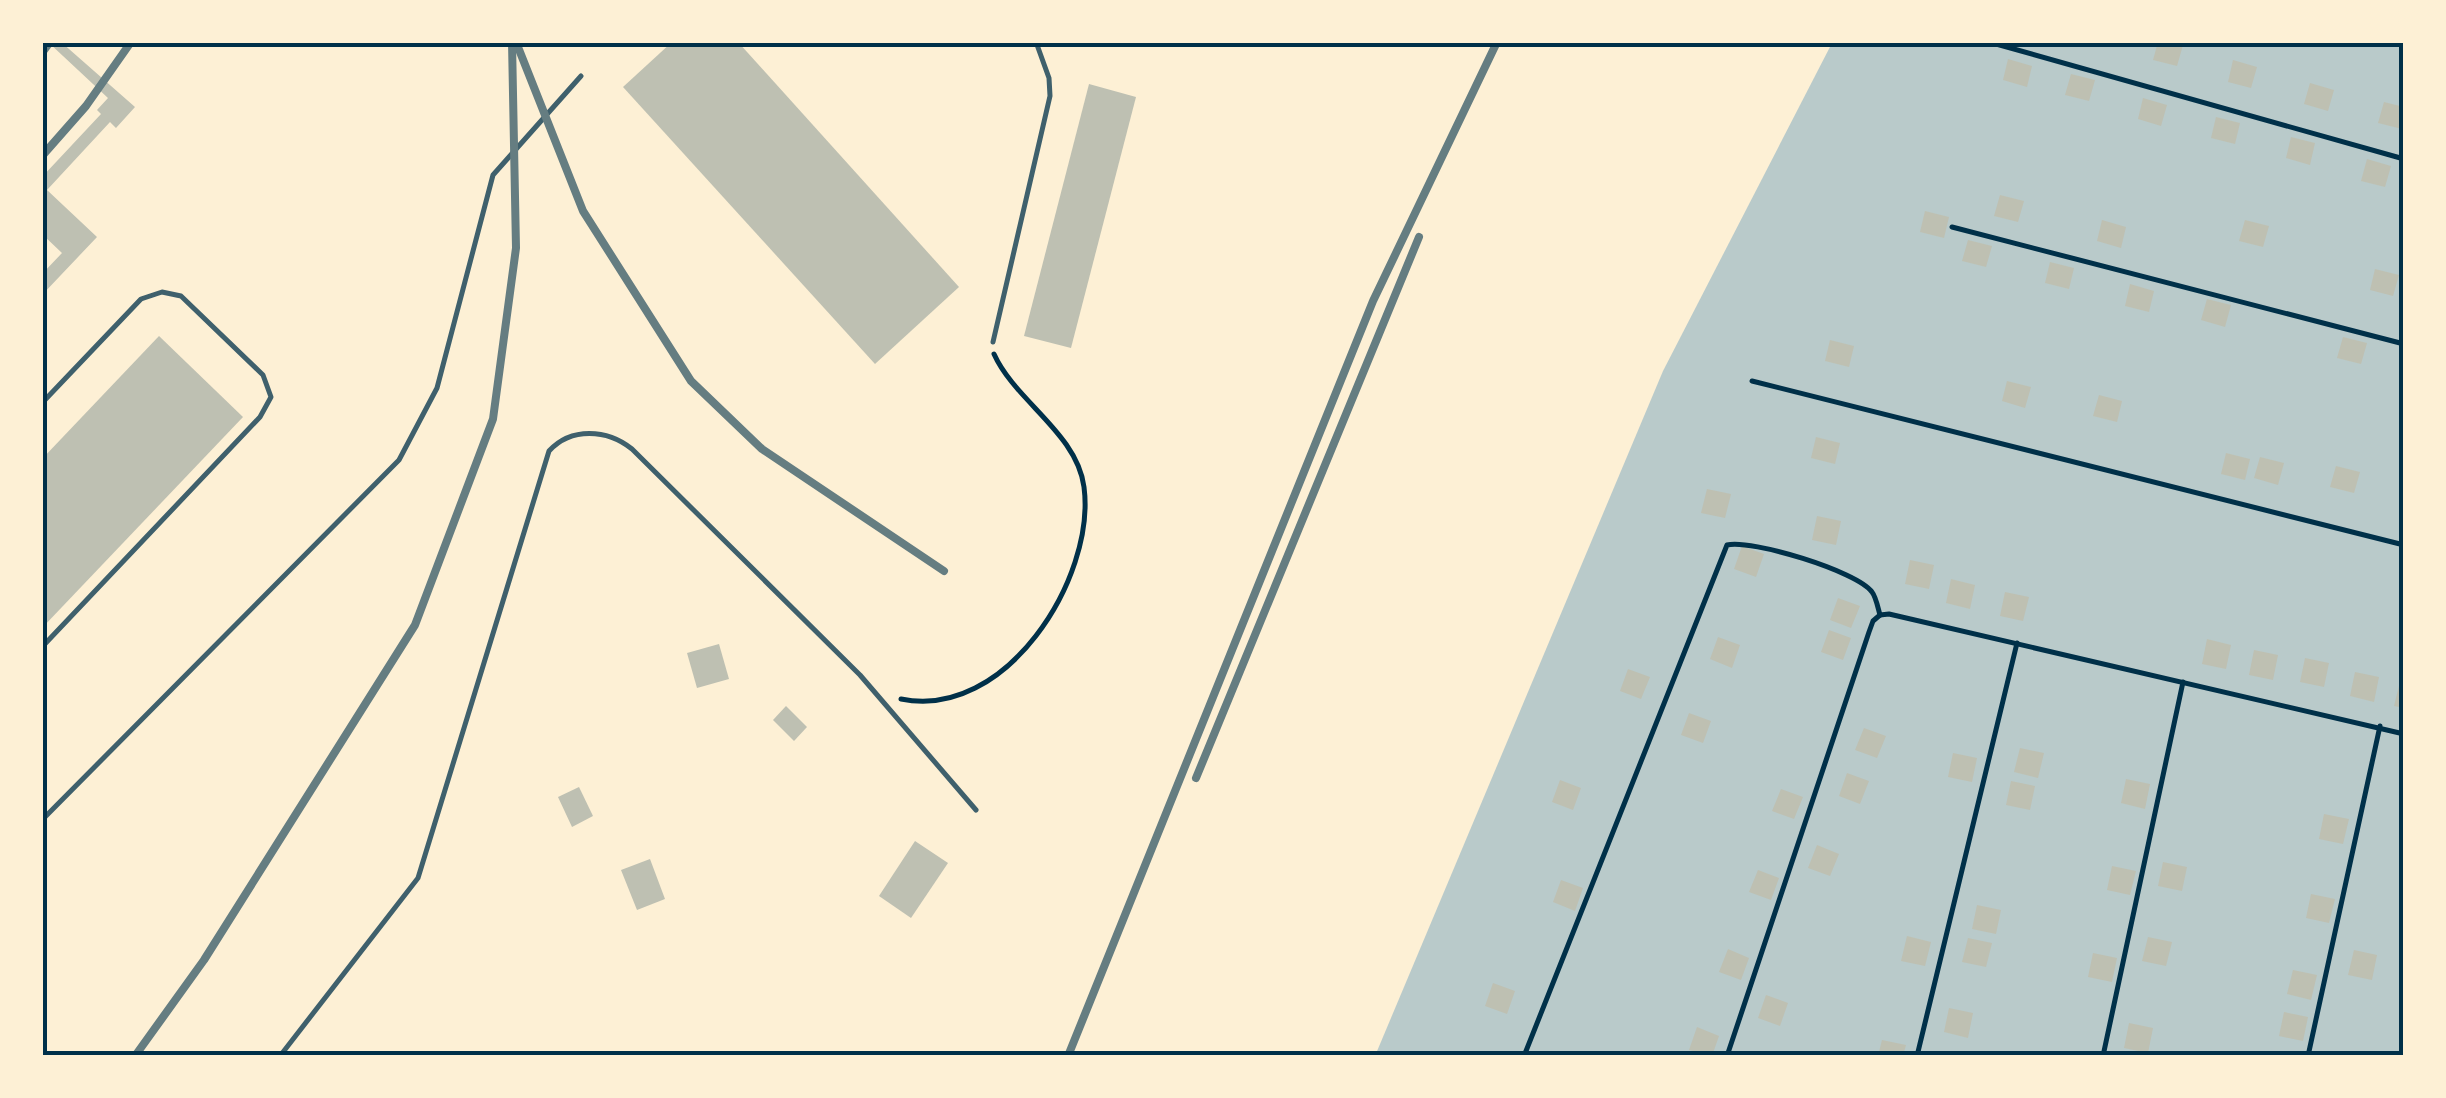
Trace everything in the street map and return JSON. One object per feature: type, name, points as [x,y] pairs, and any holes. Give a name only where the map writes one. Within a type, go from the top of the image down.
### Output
[{"type":"lane","points":[[993,342],[1050,96],[1049,78],[1036,42]]},
{"type":"lane","points":[[42,820],[399,460],[437,388],[493,176],[581,76]]},
{"type":"lane","points":[[42,403],[141,299],[162,292],[182,296],[264,375],[271,396],[260,417],[42,647]]},
{"type":"lane","points":[[280,1056],[418,878],[549,451],[559,440],[574,434],[606,436],[632,449],[860,674],[976,810]]},
{"type":"path","points":[[1989,42],[2404,159]]},
{"type":"path","points":[[1952,228],[2404,344]]},
{"type":"path","points":[[888,694],[915,702],[945,700],[997,674],[1038,636],[1052,614],[1080,544],[1084,487],[1076,464],[998,364],[993,342]]},
{"type":"path","points":[[1752,380],[2404,545]]},
{"type":"path","points":[[1524,1056],[1727,545],[1748,544],[1841,572],[1872,592],[1880,614]]},
{"type":"path","points":[[1880,614],[2404,734]]},
{"type":"path","points":[[1727,1056],[1869,632],[1880,614]]},
{"type":"path","points":[[1917,1056],[2017,643]]},
{"type":"path","points":[[2103,1056],[2183,681]]},
{"type":"path","points":[[2308,1056],[2380,726]]},
{"type":"shaded area","points":[[1832,43],[2403,43],[2403,1055],[1375,1056],[1663,371]]},
{"type":"building","points":[[48,42],[61,42],[135,107],[116,128],[110,122],[47,190],[97,237],[42,295],[42,274],[62,253],[42,234],[42,177],[101,114],[97,110],[108,98]]},
{"type":"building","points":[[672,42],[738,42],[959,287],[875,364],[623,87]]},
{"type":"building","points":[[2158,42],[2183,45],[2177,66],[2153,60]]},
{"type":"building","points":[[2008,59],[2032,66],[2027,87],[2003,80]]},
{"type":"building","points":[[2233,60],[2257,67],[2251,88],[2228,82]]},
{"type":"building","points":[[2071,74],[2095,80],[2089,101],[2065,95]]},
{"type":"building","points":[[2310,83],[2334,90],[2328,111],[2304,104]]},
{"type":"building","points":[[1089,84],[1136,97],[1071,348],[1024,336]]},
{"type":"building","points":[[2143,98],[2167,105],[2161,126],[2138,119]]},
{"type":"building","points":[[2384,102],[2404,107],[2402,129],[2378,123]]},
{"type":"building","points":[[2216,117],[2240,123],[2235,144],[2211,138]]},
{"type":"building","points":[[2291,137],[2315,143],[2310,165],[2286,158]]},
{"type":"building","points":[[2367,159],[2391,166],[2385,187],[2361,181]]},
{"type":"building","points":[[2000,195],[2024,201],[2018,222],[1994,216]]},
{"type":"building","points":[[1925,211],[1949,217],[1944,238],[1920,232]]},
{"type":"building","points":[[2102,220],[2126,227],[2121,248],[2097,241]]},
{"type":"building","points":[[2245,220],[2269,226],[2263,247],[2239,241]]},
{"type":"building","points":[[1968,240],[1992,246],[1986,267],[1962,261]]},
{"type":"building","points":[[2050,262],[2074,268],[2069,289],[2045,283]]},
{"type":"building","points":[[2375,269],[2399,275],[2393,296],[2370,290]]},
{"type":"building","points":[[2130,284],[2154,291],[2149,312],[2125,306]]},
{"type":"building","points":[[2207,299],[2231,305],[2225,327],[2201,320]]},
{"type":"building","points":[[159,336],[243,417],[42,628],[42,459]]},
{"type":"building","points":[[2343,337],[2367,343],[2361,364],[2337,358]]},
{"type":"building","points":[[1830,340],[1854,346],[1849,367],[1825,361]]},
{"type":"building","points":[[2007,381],[2031,387],[2025,408],[2002,401]]},
{"type":"building","points":[[2099,395],[2122,401],[2117,422],[2093,416]]},
{"type":"building","points":[[1816,437],[1840,443],[1835,464],[1811,458]]},
{"type":"building","points":[[2226,453],[2250,459],[2245,480],[2221,474]]},
{"type":"building","points":[[2260,457],[2284,463],[2278,485],[2254,478]]},
{"type":"building","points":[[2336,466],[2360,472],[2354,493],[2330,487]]},
{"type":"building","points":[[1707,489],[1731,494],[1725,518],[1701,513]]},
{"type":"building","points":[[1817,516],[1841,521],[1836,545],[1812,540]]},
{"type":"building","points":[[1742,546],[1764,554],[1756,577],[1734,569]]},
{"type":"building","points":[[1910,560],[1934,565],[1929,589],[1905,584]]},
{"type":"building","points":[[1951,579],[1975,585],[1970,609],[1946,603]]},
{"type":"building","points":[[2005,592],[2029,597],[2023,621],[2000,616]]},
{"type":"building","points":[[1838,598],[1860,606],[1851,628],[1830,620]]},
{"type":"building","points":[[1829,630],[1851,638],[1843,660],[1821,652]]},
{"type":"building","points":[[1718,637],[1740,645],[1732,668],[1710,659]]},
{"type":"building","points":[[2207,639],[2231,645],[2226,669],[2202,664]]},
{"type":"building","points":[[719,644],[729,679],[697,688],[687,653]]},
{"type":"building","points":[[2254,650],[2278,655],[2273,680],[2249,675]]},
{"type":"building","points":[[2305,658],[2329,663],[2324,687],[2300,682]]},
{"type":"building","points":[[1628,669],[1650,677],[1641,699],[1620,691]]},
{"type":"building","points":[[2355,672],[2379,677],[2374,702],[2350,696]]},
{"type":"building","points":[[2400,682],[2404,683],[2404,708],[2394,706]]},
{"type":"building","points":[[786,706],[807,727],[794,741],[773,720]]},
{"type":"building","points":[[1689,713],[1711,721],[1703,743],[1681,735]]},
{"type":"building","points":[[1864,728],[1886,736],[1877,758],[1855,750]]},
{"type":"building","points":[[2020,748],[2044,753],[2038,778],[2014,772]]},
{"type":"building","points":[[1953,753],[1977,758],[1972,782],[1948,777]]},
{"type":"building","points":[[1847,773],[1869,781],[1860,804],[1839,796]]},
{"type":"building","points":[[2126,779],[2150,784],[2145,809],[2121,803]]},
{"type":"building","points":[[1560,780],[1581,788],[1573,810],[1552,802]]},
{"type":"building","points":[[2011,781],[2035,786],[2030,810],[2006,805]]},
{"type":"building","points":[[579,787],[593,816],[572,827],[558,797]]},
{"type":"building","points":[[1781,789],[1803,797],[1794,819],[1772,811]]},
{"type":"building","points":[[2324,814],[2349,819],[2343,844],[2319,839]]},
{"type":"building","points":[[915,841],[948,863],[911,918],[879,896]]},
{"type":"building","points":[[1817,845],[1839,854],[1830,876],[1808,868]]},
{"type":"building","points":[[650,859],[665,899],[637,910],[621,870]]},
{"type":"building","points":[[2163,862],[2187,867],[2182,891],[2158,886]]},
{"type":"building","points":[[2112,866],[2136,871],[2130,895],[2107,890]]},
{"type":"building","points":[[1758,870],[1779,878],[1771,900],[1749,892]]},
{"type":"building","points":[[1561,880],[1583,888],[1575,911],[1553,902]]},
{"type":"building","points":[[2311,894],[2335,899],[2329,923],[2306,918]]},
{"type":"building","points":[[1977,905],[2001,910],[1996,934],[1972,929]]},
{"type":"building","points":[[1907,936],[1931,942],[1925,966],[1901,961]]},
{"type":"building","points":[[2148,937],[2172,942],[2166,966],[2142,961]]},
{"type":"building","points":[[1968,938],[1992,943],[1986,967],[1962,962]]},
{"type":"building","points":[[1728,949],[1749,958],[1741,980],[1719,972]]},
{"type":"building","points":[[2354,950],[2377,955],[2372,980],[2348,975]]},
{"type":"building","points":[[2093,953],[2117,958],[2112,982],[2088,977]]},
{"type":"building","points":[[2293,970],[2317,975],[2311,1000],[2287,994]]},
{"type":"building","points":[[1493,983],[1515,991],[1507,1014],[1485,1006]]},
{"type":"building","points":[[1766,995],[1788,1003],[1780,1026],[1758,1018]]},
{"type":"building","points":[[1949,1008],[1973,1013],[1968,1038],[1944,1032]]},
{"type":"building","points":[[2284,1012],[2308,1017],[2303,1041],[2279,1036]]},
{"type":"building","points":[[2129,1023],[2153,1028],[2148,1053],[2124,1048]]},
{"type":"building","points":[[1697,1027],[1719,1036],[1712,1056],[1689,1050]]},
{"type":"building","points":[[1882,1040],[1906,1045],[1903,1056],[1878,1056]]},
{"type":"railway","points":[[42,53],[50,42]]},
{"type":"railway","points":[[42,156],[86,106],[131,42]]},
{"type":"railway","points":[[135,1056],[204,960],[415,625],[493,419],[516,248],[512,42]]},
{"type":"railway","points":[[1068,1056],[1373,301],[1497,42]]},
{"type":"railway","points":[[518,47],[583,211],[691,381],[762,449],[944,571]]},
{"type":"railway","points":[[1196,778],[1419,237]]}]
